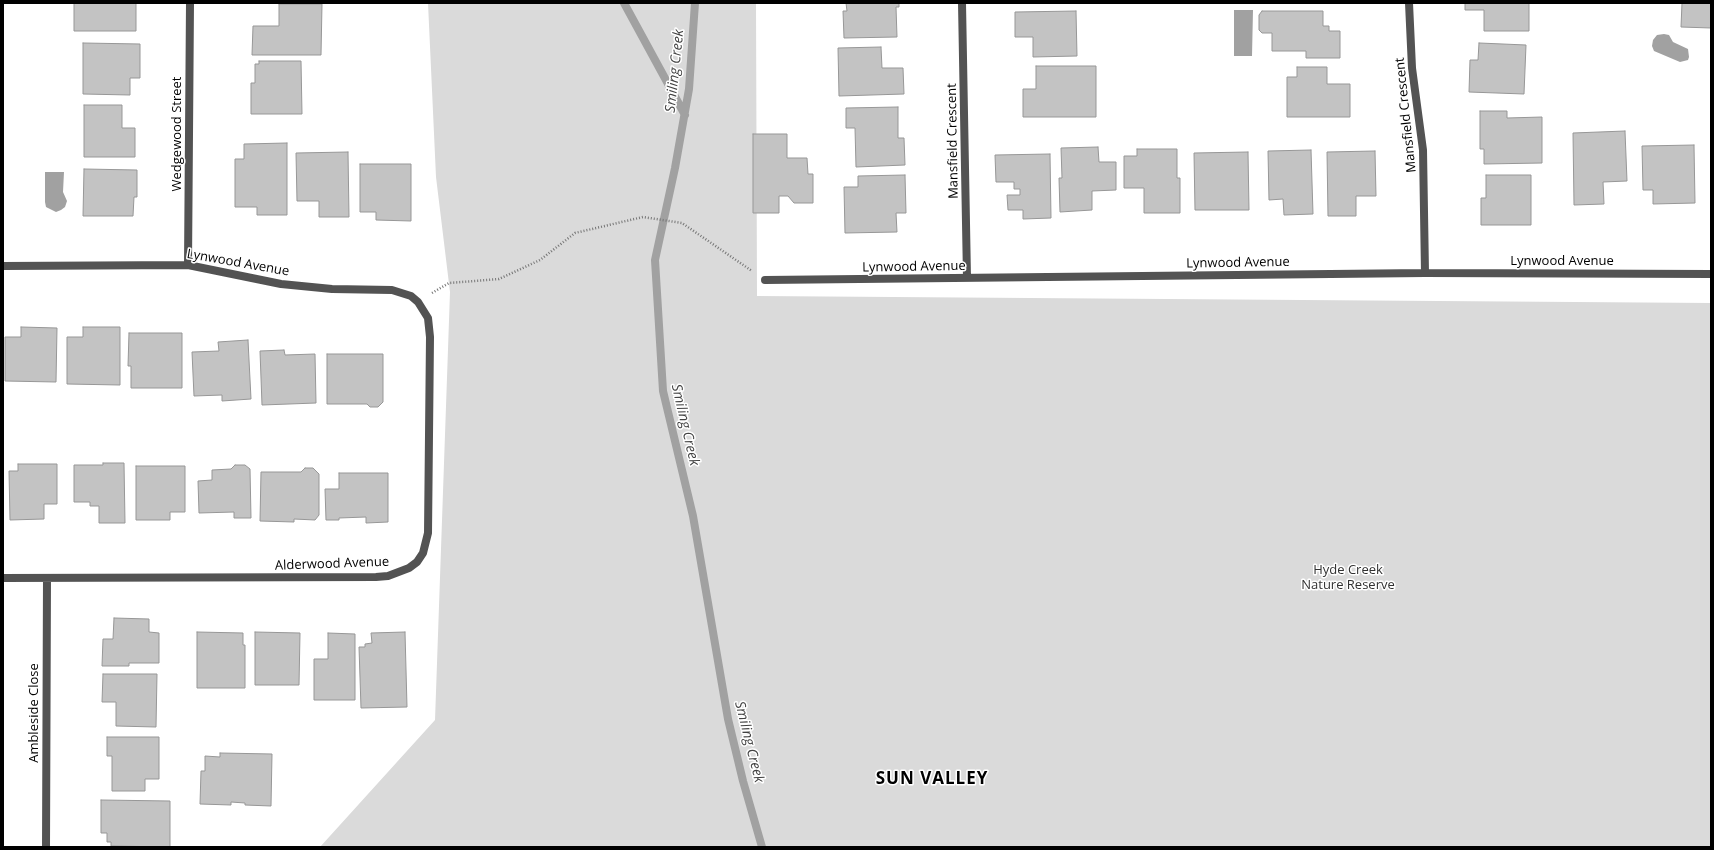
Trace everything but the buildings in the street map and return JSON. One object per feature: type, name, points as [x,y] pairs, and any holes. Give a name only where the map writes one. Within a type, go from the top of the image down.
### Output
[{"type":"street","name":"Wedgewood Street","points":[[188,265],[190,3]]},
{"type":"street","name":"Mansfield Crescent","points":[[962,3],[967,278]]},
{"type":"street","name":"Mansfield Crescent","points":[[1409,3],[1412,68],[1423,150],[1425,272]]},
{"type":"street","name":"Lynwood Avenue","points":[[3,266],[188,265],[281,284],[332,289],[392,290],[411,296],[418,302]]},
{"type":"street","name":"Lynwood Avenue","points":[[765,280],[1425,272],[1711,274]]},
{"type":"street","name":"Alderwood Avenue","points":[[3,578],[376,577],[388,576],[409,568],[417,562],[423,554],[428,533],[429,327],[428,318],[418,302]]},
{"type":"street","name":"Ambleside Close","points":[[46,847],[47,578]]},
{"type":"path","points":[[418,302],[449,283],[499,279],[540,260],[575,233],[643,217],[682,223],[765,280]]},
{"type":"green space","name":"Hyde Creek Nature Reserve","points":[[428,3],[756,3],[757,296],[1711,303],[1711,847],[320,847],[435,720],[450,292],[436,177]]},
{"type":"shaded area","points":[[1234,10],[1253,10],[1252,56],[1234,56]]},
{"type":"shaded area","points":[[1657,35],[1669,35],[1673,42],[1688,49],[1688,60],[1680,62],[1654,51],[1652,46],[1653,40]]},
{"type":"shaded area","points":[[45,172],[64,172],[63,192],[67,201],[65,207],[56,212],[46,207]]},
{"type":"waterway","points":[[624,3],[685,115]]},
{"type":"waterway","name":"Smiling Creek","points":[[695,3],[689,89],[675,168],[655,260],[663,391],[693,516],[728,719],[743,781],[762,847]]},
{"type":"district","name":"SUN VALLEY","points":[[932,779]]}]
